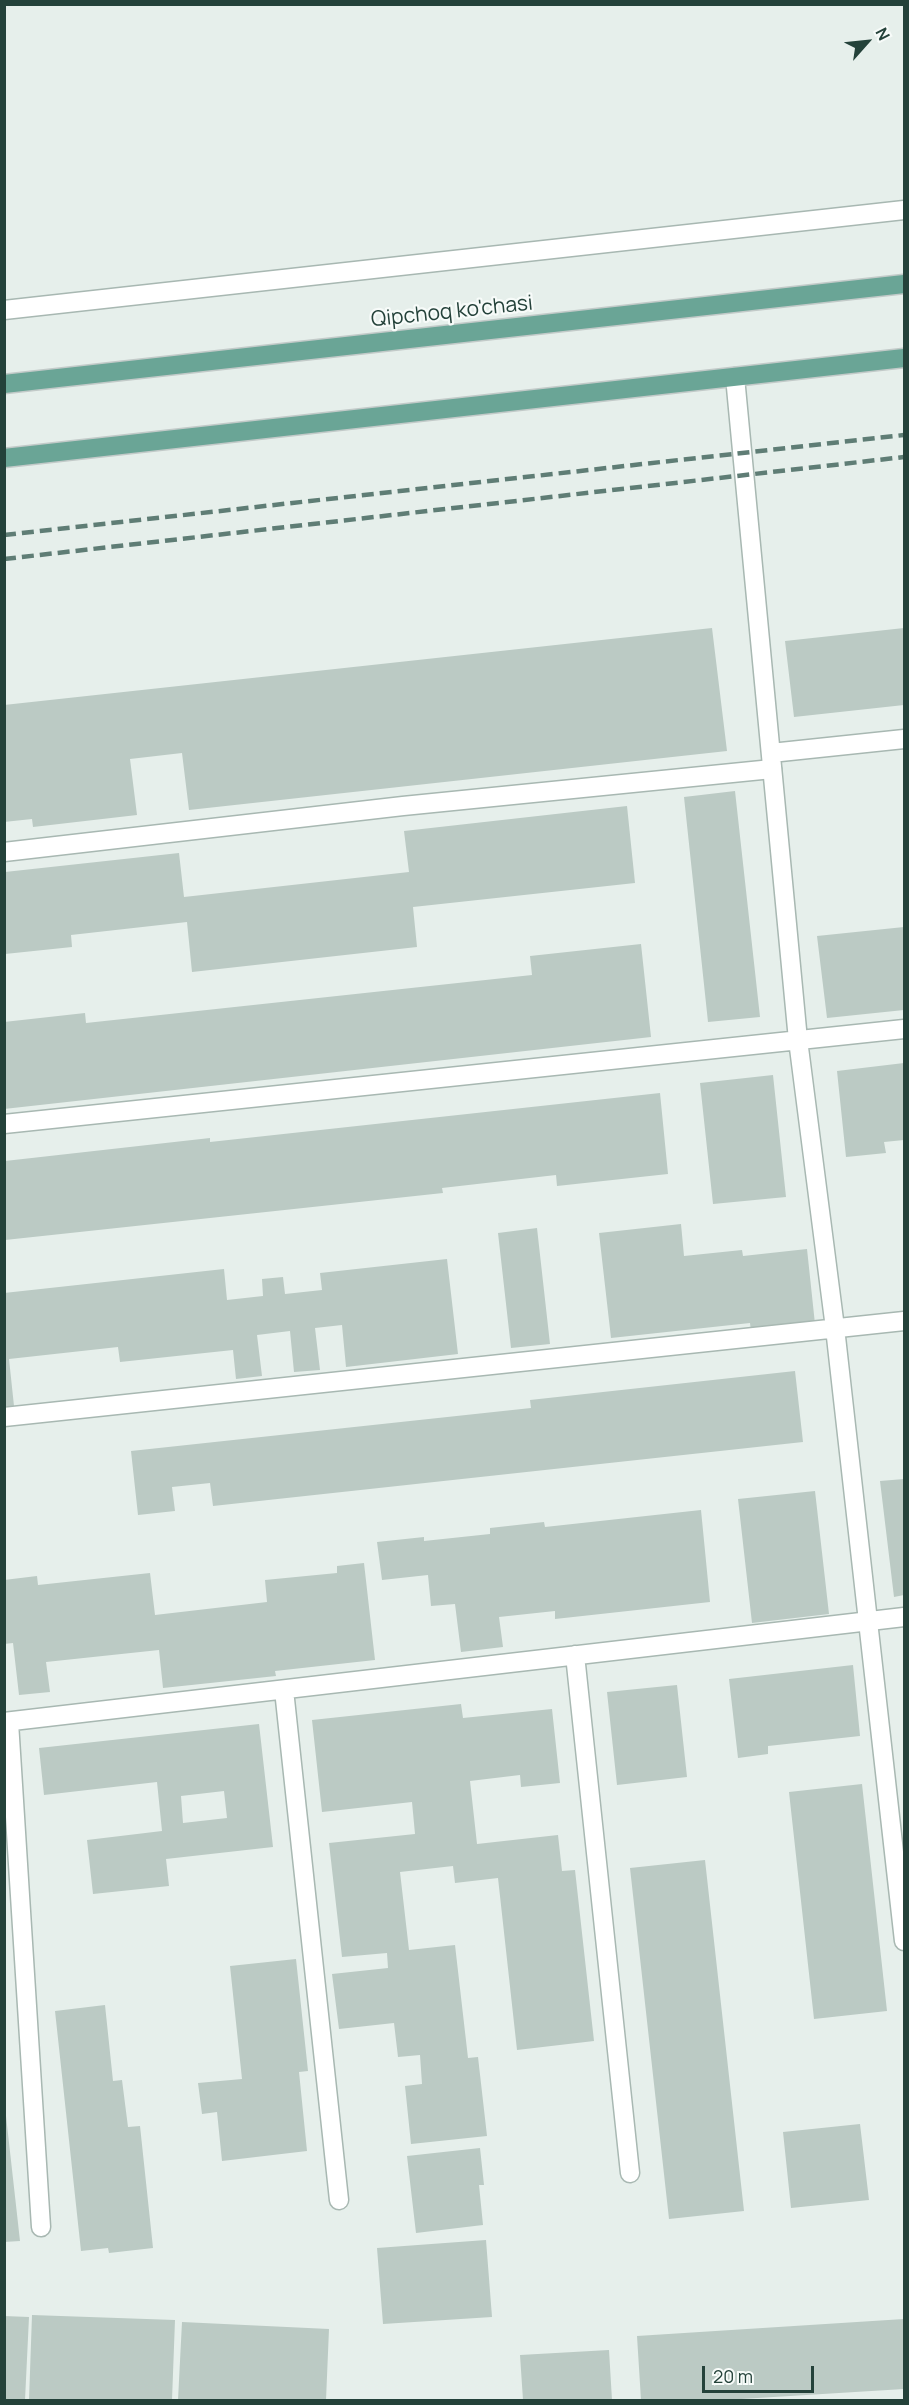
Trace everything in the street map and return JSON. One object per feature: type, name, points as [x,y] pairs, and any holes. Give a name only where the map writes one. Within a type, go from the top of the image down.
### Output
[{"type":"main road","name":"Qipchoq ko'chasi","points":[[4,384],[904,284]]},
{"type":"main road","points":[[4,458],[904,358]]},
{"type":"street","points":[[4,310],[904,210]]},
{"type":"street","points":[[735,377],[798,1040],[835,1328],[904,1941]]},
{"type":"street","points":[[4,852],[403,807],[772,761],[904,739]]},
{"type":"street","points":[[4,1124],[904,1029]]},
{"type":"street","points":[[4,1417],[904,1321]]},
{"type":"street","points":[[41,2227],[7,1722],[904,1617]]},
{"type":"street","points":[[575,1655],[630,2173]]},
{"type":"street","points":[[284,1690],[339,2200]]},
{"type":"building","points":[[712,628],[727,751],[189,810],[182,753],[130,759],[137,815],[33,827],[32,819],[4,822],[4,705]]},
{"type":"building","points":[[904,628],[904,705],[794,717],[785,641]]},
{"type":"building","points":[[735,791],[760,1017],[708,1022],[684,797]]},
{"type":"building","points":[[627,806],[635,883],[413,907],[417,947],[192,972],[187,922],[71,935],[72,947],[5,954],[5,872],[179,853],[184,897],[409,872],[404,831]]},
{"type":"building","points":[[904,927],[904,1010],[827,1018],[817,936]]},
{"type":"building","points":[[641,944],[651,1037],[4,1109],[4,1022],[85,1013],[86,1023],[532,975],[530,956]]},
{"type":"building","points":[[904,1063],[904,1140],[884,1142],[886,1153],[846,1157],[837,1071]]},
{"type":"building","points":[[773,1075],[786,1197],[713,1204],[700,1083]]},
{"type":"building","points":[[660,1093],[668,1174],[557,1186],[556,1175],[442,1188],[443,1193],[5,1240],[5,1161],[210,1138],[210,1142]]},
{"type":"building","points":[[681,1224],[684,1256],[742,1250],[743,1256],[807,1249],[815,1324],[751,1331],[750,1323],[611,1338],[599,1233]]},
{"type":"building","points":[[537,1228],[550,1344],[511,1348],[498,1233]]},
{"type":"building","points":[[447,1259],[458,1354],[346,1367],[342,1325],[315,1328],[320,1370],[294,1372],[290,1331],[257,1335],[262,1376],[236,1379],[233,1350],[120,1362],[118,1347],[9,1359],[14,1406],[4,1407],[4,1293],[224,1269],[227,1300],[263,1296],[262,1279],[283,1277],[285,1294],[322,1290],[320,1273]]},
{"type":"building","points":[[795,1371],[803,1442],[213,1506],[210,1483],[172,1487],[175,1511],[138,1515],[131,1451],[531,1408],[530,1400]]},
{"type":"building","points":[[904,1479],[904,1595],[894,1597],[880,1481]]},
{"type":"building","points":[[815,1491],[829,1614],[752,1623],[738,1499]]},
{"type":"building","points":[[701,1510],[710,1602],[555,1619],[555,1611],[499,1617],[503,1647],[461,1652],[455,1604],[431,1606],[428,1575],[382,1580],[377,1542],[424,1537],[424,1541],[490,1534],[490,1528],[544,1522],[545,1527]]},
{"type":"building","points":[[364,1563],[375,1660],[275,1671],[276,1676],[163,1688],[159,1650],[46,1662],[50,1692],[19,1695],[13,1643],[4,1644],[4,1580],[37,1576],[38,1585],[150,1573],[155,1615],[267,1602],[265,1580],[337,1573],[337,1566]]},
{"type":"building","points":[[853,1665],[860,1736],[768,1746],[768,1754],[738,1758],[729,1679]]},
{"type":"building","points":[[677,1685],[687,1777],[617,1785],[607,1692]]},
{"type":"building","points":[[461,1704],[463,1718],[552,1709],[560,1783],[521,1787],[520,1775],[470,1781],[477,1844],[558,1835],[562,1871],[575,1870],[594,2041],[517,2050],[498,1878],[455,1883],[453,1866],[400,1872],[409,1950],[455,1945],[468,2058],[478,2057],[487,2136],[411,2144],[405,2086],[422,2084],[420,2055],[398,2057],[394,2023],[339,2029],[332,1974],[388,1968],[387,1953],[342,1957],[329,1843],[415,1834],[412,1802],[322,1812],[312,1720]]},
{"type":"building","points":[[259,1724],[273,1847],[166,1859],[169,1886],[93,1894],[87,1840],[162,1831],[157,1782],[44,1795],[39,1748]],"holes":[[[224,1791],[227,1818],[183,1823],[181,1796]]]},
{"type":"building","points":[[862,1784],[887,2011],[814,2019],[789,1792]]},
{"type":"building","points":[[705,1860],[744,2211],[669,2219],[630,1868]]},
{"type":"building","points":[[296,1959],[308,2071],[299,2072],[307,2151],[222,2161],[217,2112],[202,2114],[198,2083],[242,2079],[230,1966]]},
{"type":"building","points":[[105,2005],[113,2081],[122,2080],[128,2127],[140,2126],[153,2248],[109,2253],[108,2248],[81,2251],[55,2011]]},
{"type":"building","points":[[6,2116],[20,2241],[4,2242],[4,2117]]},
{"type":"building","points":[[860,2124],[869,2200],[791,2208],[783,2132]]},
{"type":"building","points":[[480,2148],[484,2185],[479,2185],[483,2225],[416,2233],[407,2156]]},
{"type":"building","points":[[486,2240],[492,2317],[383,2324],[377,2248]]},
{"type":"building","points":[[32,2315],[175,2320],[172,2400],[29,2400]]},
{"type":"building","points":[[4,2316],[29,2317],[25,2400],[4,2400]]},
{"type":"building","points":[[904,2319],[904,2389],[725,2400],[641,2400],[637,2336]]},
{"type":"building","points":[[182,2322],[329,2329],[326,2400],[178,2400]]},
{"type":"building","points":[[609,2350],[612,2400],[523,2400],[520,2355]]},
{"type":"railway","points":[[4,535],[904,435]]},
{"type":"railway","points":[[4,559],[904,457]]}]
